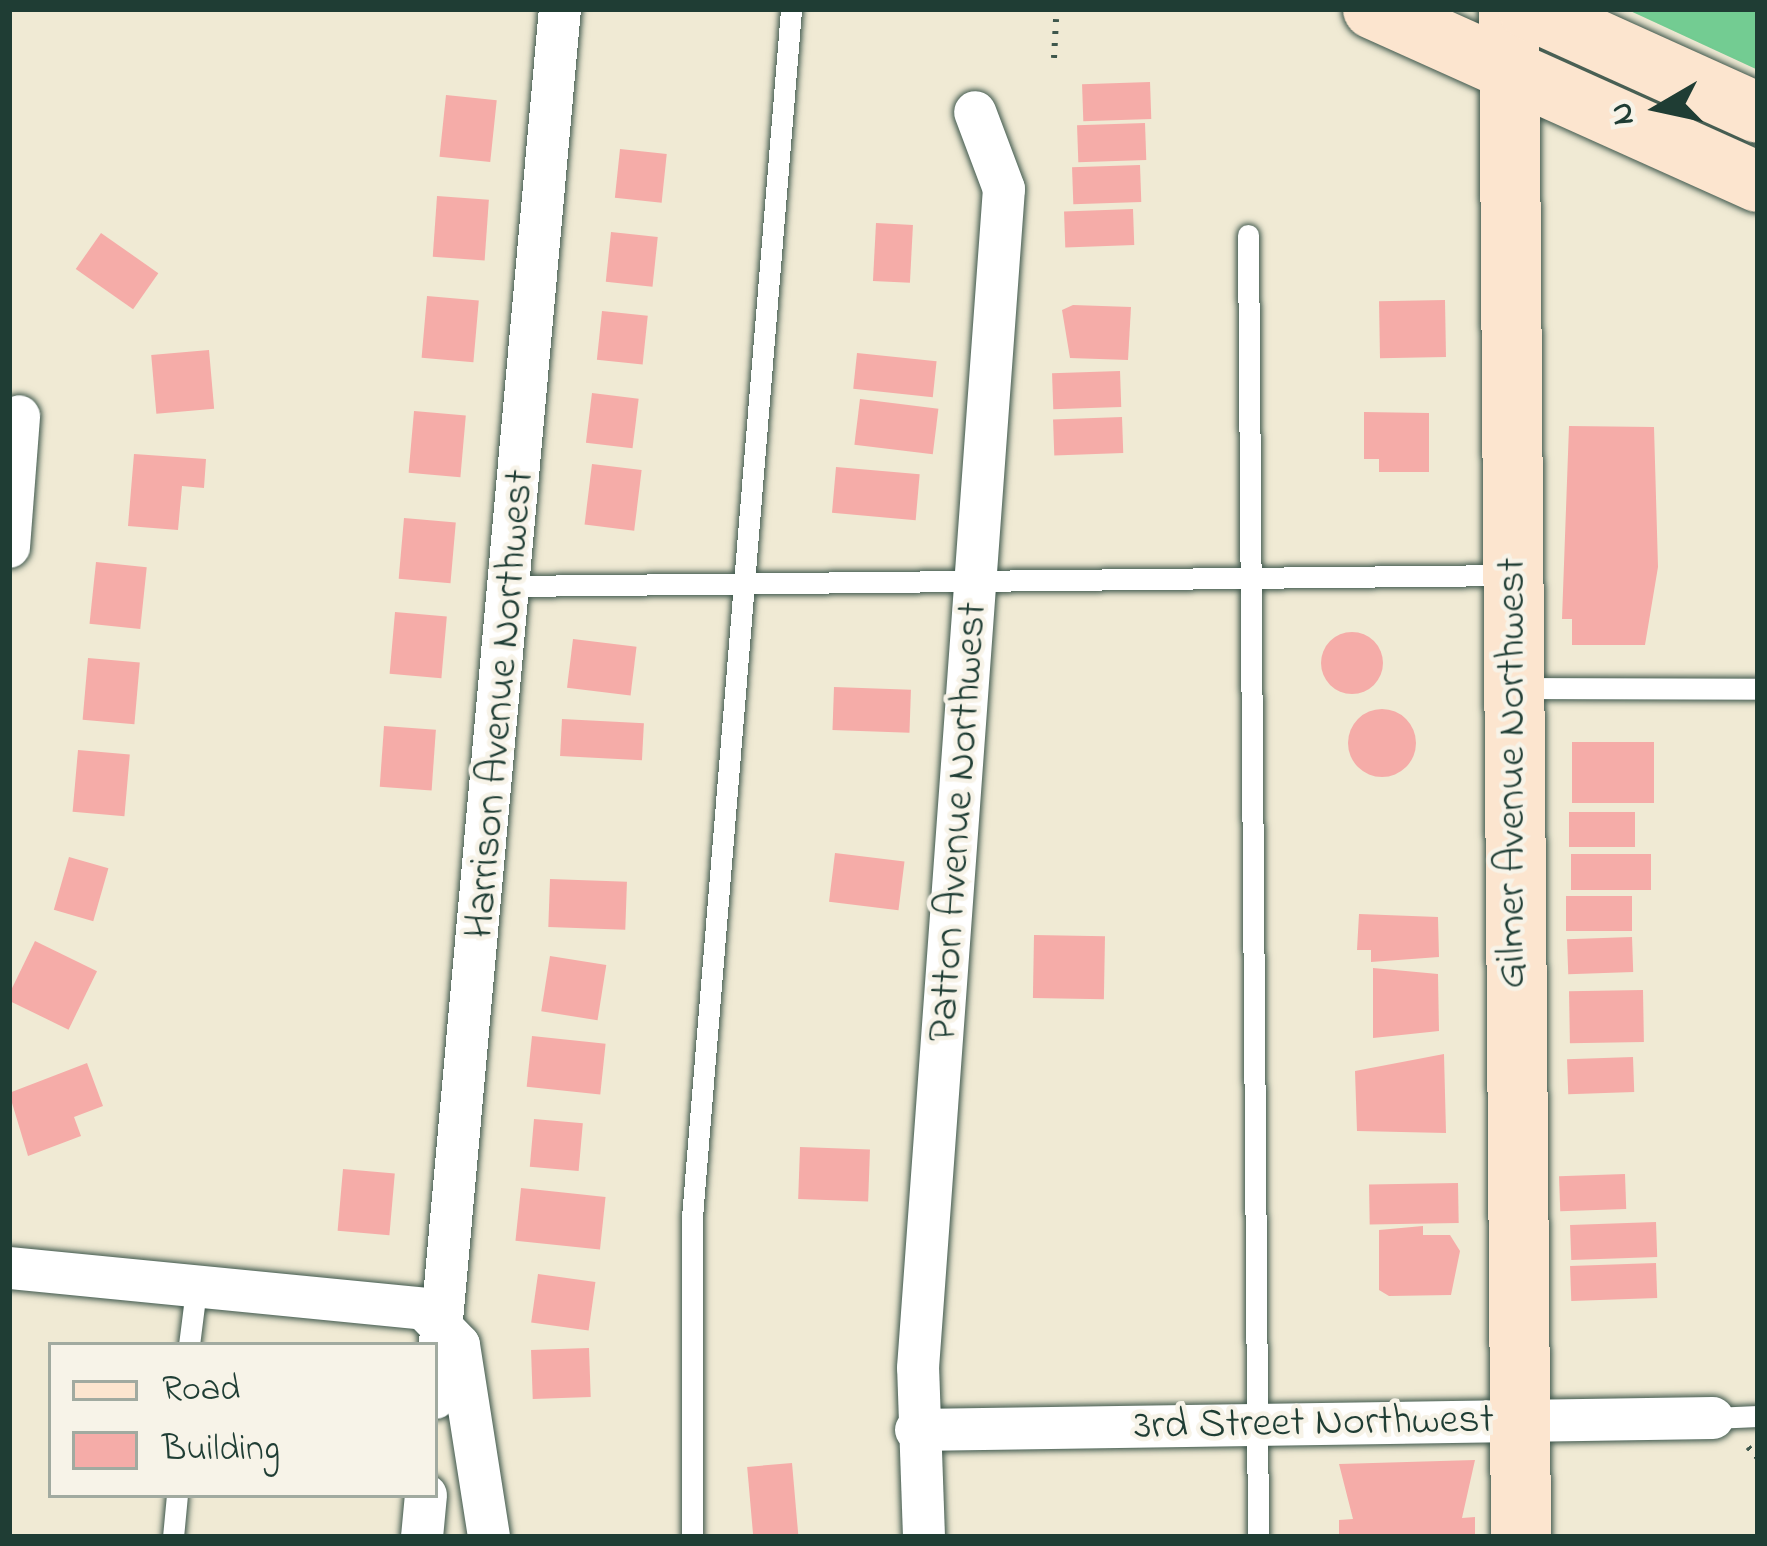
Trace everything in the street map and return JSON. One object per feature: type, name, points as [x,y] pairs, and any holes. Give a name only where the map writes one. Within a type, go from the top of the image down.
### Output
[{"type":"street","name":"Harrison Avenue Northwest","points":[[438,1365],[560,9]]},
{"type":"street","points":[[1373,9],[1758,182]]},
{"type":"street","name":"Gilmer Avenue Northwest","points":[[1509,9],[1521,1537]]},
{"type":"street","points":[[1528,9],[1758,113]]},
{"type":"street","name":"Patton Avenue Northwest","points":[[923,1537],[916,1430],[1004,189],[974,112]]},
{"type":"street","points":[[9,547],[19,416]]},
{"type":"street","points":[[9,1268],[410,1304],[442,1321],[459,1345],[489,1537]]},
{"type":"street","name":"3rd Street Northwest","points":[[916,1430],[1713,1418]]},
{"type":"street","points":[[422,1537],[426,1498]]},
{"type":"lane","points":[[692,1537],[692,1217],[739,580],[791,9]]},
{"type":"lane","points":[[1248,235],[1258,1537]]},
{"type":"lane","points":[[511,586],[1513,574]]},
{"type":"lane","points":[[1513,688],[1758,689]]},
{"type":"lane","points":[[189,1342],[197,1282]]},
{"type":"lane","points":[[1713,1418],[1758,1416]]},
{"type":"lane","points":[[172,1537],[177,1498]]},
{"type":"path","points":[[1054,58],[1056,19]]},
{"type":"green space","points":[[1626,9],[1758,9],[1758,70]]},
{"type":"building","points":[[1150,82],[1151,119],[1083,121],[1082,84]]},
{"type":"building","points":[[446,95],[497,100],[490,162],[440,157]]},
{"type":"building","points":[[1145,123],[1146,160],[1078,162],[1077,125]]},
{"type":"building","points":[[620,149],[667,154],[662,203],[615,198]]},
{"type":"building","points":[[1140,165],[1141,202],[1073,204],[1072,167]]},
{"type":"building","points":[[437,196],[489,200],[485,260],[433,257]]},
{"type":"building","points":[[1133,209],[1134,245],[1065,247],[1064,211]]},
{"type":"building","points":[[876,223],[913,225],[910,283],[873,281]]},
{"type":"building","points":[[611,232],[658,237],[653,287],[606,282]]},
{"type":"building","points":[[101,233],[158,273],[133,309],[76,269]]},
{"type":"building","points":[[427,296],[479,301],[473,362],[422,358]]},
{"type":"building","points":[[1445,300],[1446,357],[1380,358],[1379,301]]},
{"type":"building","points":[[1073,305],[1131,307],[1128,360],[1070,358],[1062,310]]},
{"type":"building","points":[[602,311],[648,316],[643,365],[597,360]]},
{"type":"building","points":[[209,350],[214,409],[156,414],[151,355]]},
{"type":"building","points":[[857,353],[937,361],[933,397],[853,389]]},
{"type":"building","points":[[1120,371],[1121,407],[1053,409],[1052,373]]},
{"type":"building","points":[[592,393],[639,399],[633,448],[586,443]]},
{"type":"building","points":[[860,399],[938,409],[933,454],[854,445]]},
{"type":"building","points":[[414,411],[466,416],[460,477],[409,473]]},
{"type":"building","points":[[1364,412],[1429,413],[1429,472],[1379,472],[1379,459],[1364,459]]},
{"type":"building","points":[[1122,417],[1123,453],[1054,455],[1053,419]]},
{"type":"building","points":[[1569,426],[1654,427],[1658,567],[1645,645],[1572,645],[1572,619],[1562,619]]},
{"type":"building","points":[[134,454],[206,459],[204,488],[182,486],[178,530],[128,526]]},
{"type":"building","points":[[592,464],[642,470],[634,531],[585,525]]},
{"type":"building","points":[[836,467],[920,474],[916,520],[832,513]]},
{"type":"building","points":[[404,518],[456,523],[450,583],[399,579]]},
{"type":"building","points":[[96,562],[147,567],[140,629],[90,624]]},
{"type":"building","points":[[395,612],[447,617],[441,678],[390,674]]},
{"type":"building","points":[[1352,632],[1374,641],[1383,663],[1374,685],[1352,694],[1330,685],[1321,663],[1330,641]]},
{"type":"building","points":[[573,639],[637,647],[631,695],[567,688]]},
{"type":"building","points":[[88,658],[140,663],[134,724],[83,720]]},
{"type":"building","points":[[834,687],[911,690],[909,733],[832,730]]},
{"type":"building","points":[[1382,709],[1406,719],[1416,743],[1406,767],[1382,777],[1358,767],[1348,743],[1358,719]]},
{"type":"building","points":[[562,719],[644,723],[642,760],[560,756]]},
{"type":"building","points":[[384,726],[436,730],[432,790],[380,787]]},
{"type":"building","points":[[1572,742],[1654,742],[1654,803],[1572,803]]},
{"type":"building","points":[[78,750],[130,755],[124,816],[73,812]]},
{"type":"building","points":[[1569,812],[1635,812],[1635,847],[1569,847]]},
{"type":"building","points":[[835,853],[904,862],[899,910],[829,902]]},
{"type":"building","points":[[1571,854],[1651,854],[1651,890],[1571,890]]},
{"type":"building","points":[[69,857],[108,868],[93,921],[54,910]]},
{"type":"building","points":[[550,879],[627,882],[625,930],[548,927]]},
{"type":"building","points":[[1566,896],[1632,896],[1632,931],[1566,931]]},
{"type":"building","points":[[1359,914],[1438,917],[1439,957],[1371,962],[1371,950],[1357,950]]},
{"type":"building","points":[[1034,935],[1105,936],[1104,999],[1033,998]]},
{"type":"building","points":[[1632,937],[1633,972],[1568,974],[1567,939]]},
{"type":"building","points":[[35,941],[97,971],[69,1030],[9,1001]]},
{"type":"building","points":[[550,956],[606,965],[598,1020],[541,1011]]},
{"type":"building","points":[[1373,968],[1438,974],[1439,1031],[1373,1038]]},
{"type":"building","points":[[1643,990],[1644,1042],[1570,1043],[1569,991]]},
{"type":"building","points":[[532,1036],[606,1044],[600,1094],[527,1087]]},
{"type":"building","points":[[1444,1054],[1446,1133],[1357,1131],[1355,1071]]},
{"type":"building","points":[[1633,1057],[1634,1092],[1568,1094],[1567,1059]]},
{"type":"building","points":[[87,1063],[103,1106],[74,1117],[81,1136],[28,1156],[9,1093]]},
{"type":"building","points":[[534,1119],[583,1123],[579,1171],[530,1167]]},
{"type":"building","points":[[800,1147],[870,1149],[868,1201],[798,1199]]},
{"type":"building","points":[[343,1169],[395,1174],[389,1235],[338,1231]]},
{"type":"building","points":[[1625,1174],[1626,1209],[1560,1211],[1559,1176]]},
{"type":"building","points":[[1458,1183],[1459,1223],[1370,1225],[1369,1185]]},
{"type":"building","points":[[521,1188],[606,1197],[600,1250],[515,1241]]},
{"type":"building","points":[[1656,1222],[1657,1257],[1571,1260],[1570,1225]]},
{"type":"building","points":[[1423,1226],[1423,1235],[1450,1235],[1460,1251],[1451,1295],[1389,1296],[1379,1290],[1379,1230]]},
{"type":"building","points":[[1656,1263],[1657,1298],[1571,1301],[1570,1266]]},
{"type":"building","points":[[538,1274],[595,1282],[589,1331],[531,1323]]},
{"type":"building","points":[[589,1348],[591,1397],[533,1399],[531,1350]]},
{"type":"building","points":[[1475,1460],[1462,1518],[1475,1517],[1475,1537],[1339,1537],[1339,1520],[1353,1519],[1339,1464]]},
{"type":"building","points":[[792,1463],[798,1537],[753,1537],[747,1467]]}]
